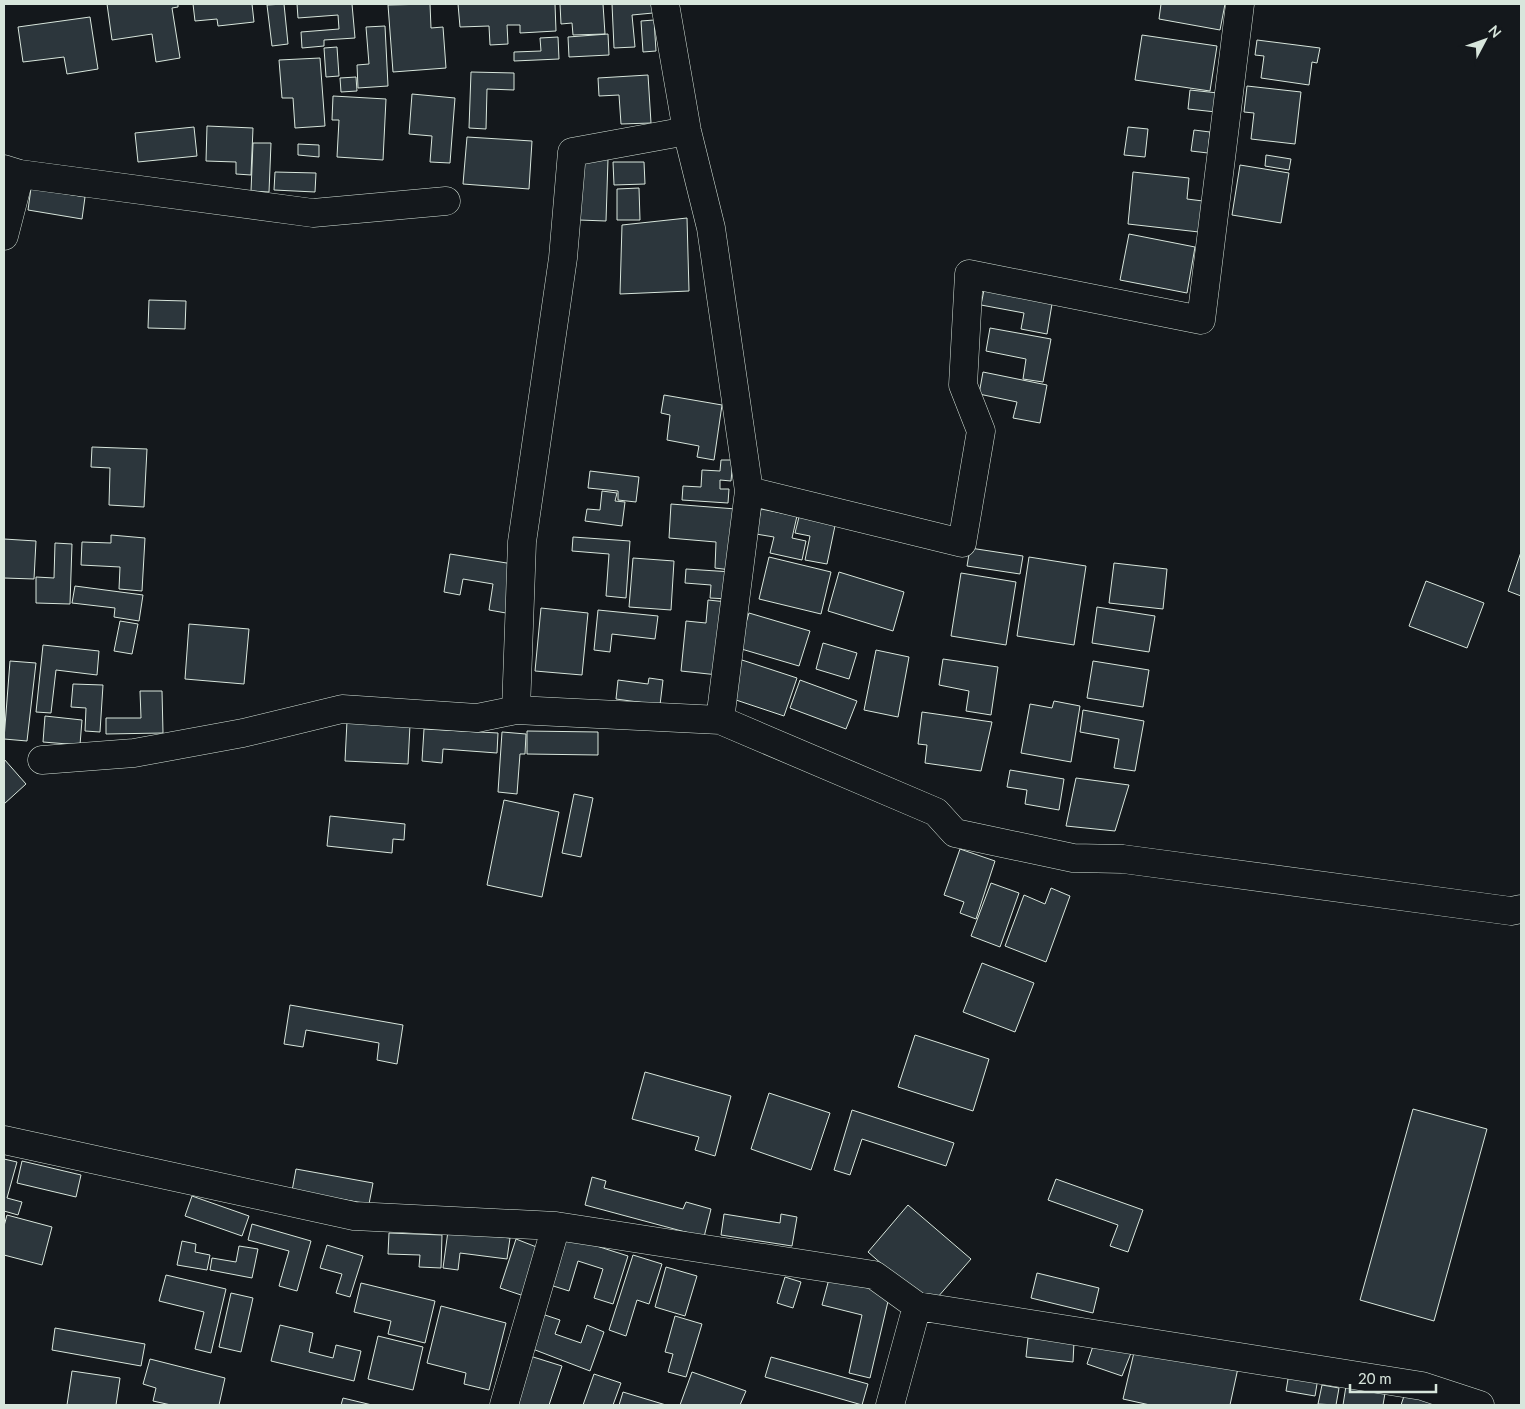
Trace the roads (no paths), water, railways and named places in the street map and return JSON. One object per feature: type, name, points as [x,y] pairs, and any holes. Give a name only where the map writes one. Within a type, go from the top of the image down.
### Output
[{"type":"street","points":[[665,4],[687,131],[711,228],[749,491],[720,720]]},
{"type":"street","points":[[749,491],[962,543],[981,431],[963,385],[969,274],[1201,320],[1240,4]]},
{"type":"street","points":[[516,710],[522,542],[563,258],[572,152],[687,131]]},
{"type":"street","points":[[4,236],[12,171],[313,213],[446,201]]},
{"type":"street","points":[[42,760],[134,753],[243,734],[342,710],[477,718],[516,710],[720,720],[936,812],[955,833],[1073,858],[1123,859],[1511,911],[1521,909]]},
{"type":"street","points":[[4,1140],[354,1216],[556,1226],[874,1275],[917,1306],[1422,1386],[1480,1405]]},
{"type":"street","points":[[504,1405],[556,1226]]},
{"type":"street","points":[[890,1405],[917,1306]]}]
